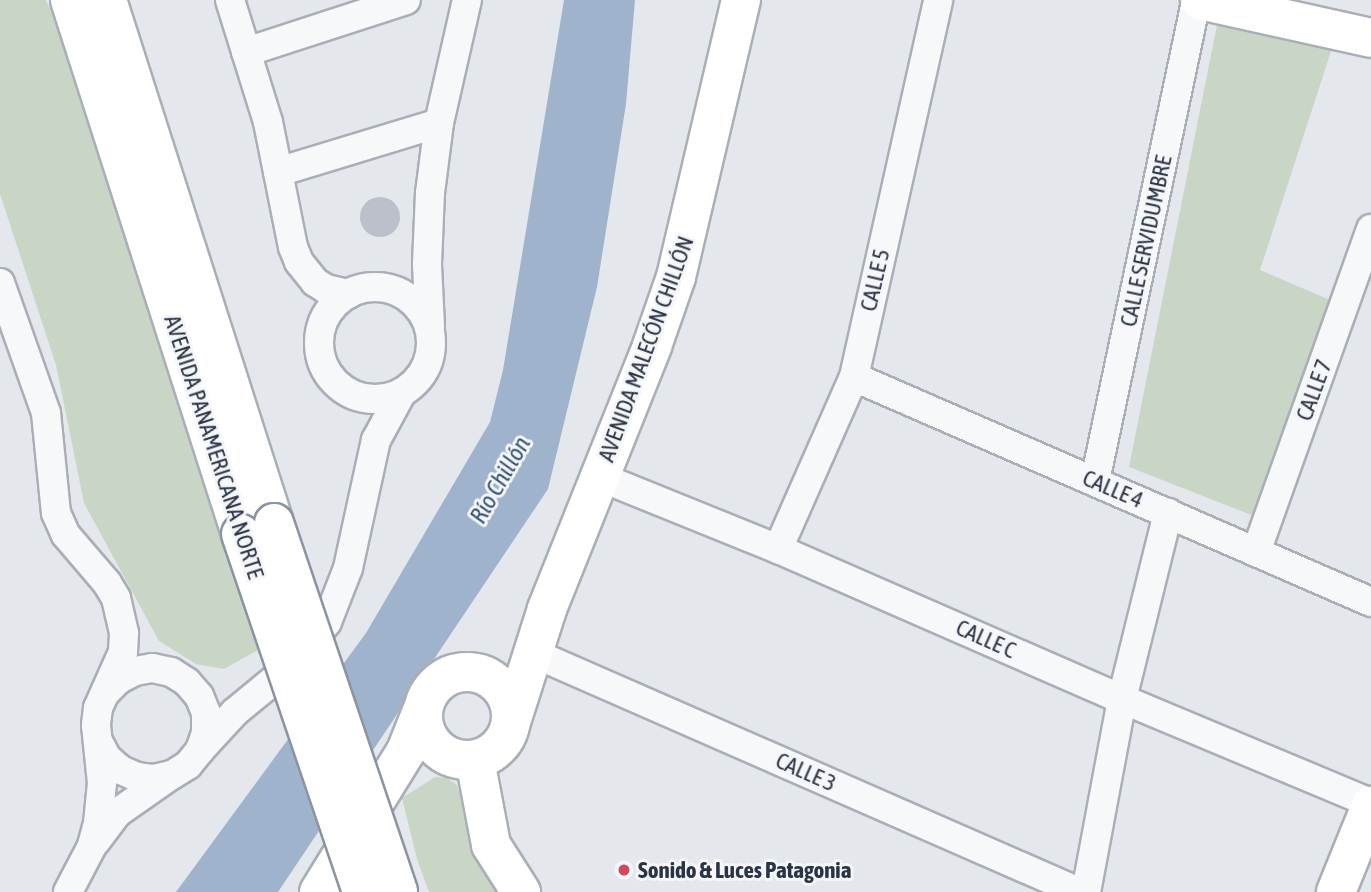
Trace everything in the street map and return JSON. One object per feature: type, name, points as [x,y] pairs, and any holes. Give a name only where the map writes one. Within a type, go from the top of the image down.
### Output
[{"type":"main road","name":"AVENIDA PANAMERICANA NORTE","points":[[70,0],[257,528],[398,892]]},
{"type":"main road","name":"AVENIDA PANAMERICANA NORTE","points":[[107,0],[362,892]]},
{"type":"main road","name":"AVENIDA MALECÓN CHILLÓN","points":[[458,673],[492,662],[518,646],[539,624],[547,608],[676,277],[741,0]]},
{"type":"main road","points":[[1198,0],[1244,5],[1371,38]]},
{"type":"main road","name":"AVENIDA MALECÓN CHILLÓN","points":[[511,722],[547,608]]},
{"type":"main road","points":[[319,892],[389,775],[406,751],[434,686],[445,677],[472,672],[497,684],[510,707],[511,722],[499,746],[468,760],[415,764],[389,775]]},
{"type":"main road","points":[[422,711],[428,738],[448,757],[468,760]]},
{"type":"main road","points":[[468,760],[491,845],[521,892]]},
{"type":"main road","points":[[1336,892],[1371,804]]},
{"type":"street","points":[[230,0],[268,122],[290,240],[307,273],[326,289],[348,294]]},
{"type":"street","points":[[246,52],[406,0]]},
{"type":"street","points":[[346,392],[365,399],[384,399],[401,394],[416,383],[426,369],[431,352],[428,300],[430,193],[439,123],[467,0]]},
{"type":"street","name":"CALLE 5","points":[[778,549],[854,377],[938,0]]},
{"type":"street","name":"CALLE SERVIDUMBRE","points":[[1095,481],[1198,0]]},
{"type":"street","points":[[278,172],[439,123]]},
{"type":"street","name":"CALLE 7","points":[[1256,552],[1371,229]]},
{"type":"street","points":[[384,288],[413,267],[429,240]]},
{"type":"street","points":[[369,473],[366,433],[346,392],[327,371],[318,343],[322,324],[332,307],[348,294],[366,288],[384,288],[401,293],[415,303],[426,318],[431,334]]},
{"type":"street","points":[[3,298],[46,413],[56,513],[66,536],[107,583],[120,612],[123,652],[98,708],[96,725],[101,801],[92,846]]},
{"type":"street","name":"CALLE 4","points":[[854,377],[1371,602]]},
{"type":"street","points":[[68,892],[92,846],[117,813],[143,792],[188,765],[221,725],[302,652],[327,622],[348,568],[376,440],[401,394]]},
{"type":"street","name":"CALLE C","points":[[600,477],[778,549],[1371,804]]},
{"type":"street","points":[[1086,892],[1122,699],[1168,513]]},
{"type":"street","name":"CALLE 3","points":[[533,653],[1079,892]]},
{"type":"street","points":[[106,692],[118,679],[135,671],[152,668],[171,672],[187,682],[219,693],[249,692],[262,688]]},
{"type":"street","points":[[187,682],[199,696],[206,713],[206,733],[200,750]]},
{"type":"street","points":[[99,743],[107,758],[121,770],[137,777],[154,779],[172,775]]},
{"type":"green space","points":[[0,0],[46,0],[67,49],[258,650],[224,669],[196,664],[159,641],[84,503],[56,365],[0,194]]},
{"type":"green space","points":[[1218,20],[1332,48],[1260,270],[1330,300],[1254,516],[1129,467]]},
{"type":"green space","points":[[435,777],[447,778],[457,785],[479,860],[505,892],[429,892],[417,859],[402,798]]},
{"type":"water","name":"Río Chillón","points":[[564,0],[635,0],[626,104],[597,287],[548,489],[278,892],[176,892],[366,633],[490,422],[503,370]]},
{"type":"building","points":[[380,197],[394,203],[400,217],[394,231],[380,237],[366,231],[360,217],[366,203]]},
{"type":"place","name":"Sonido & Luces Patagonia","points":[[624,870]]}]
